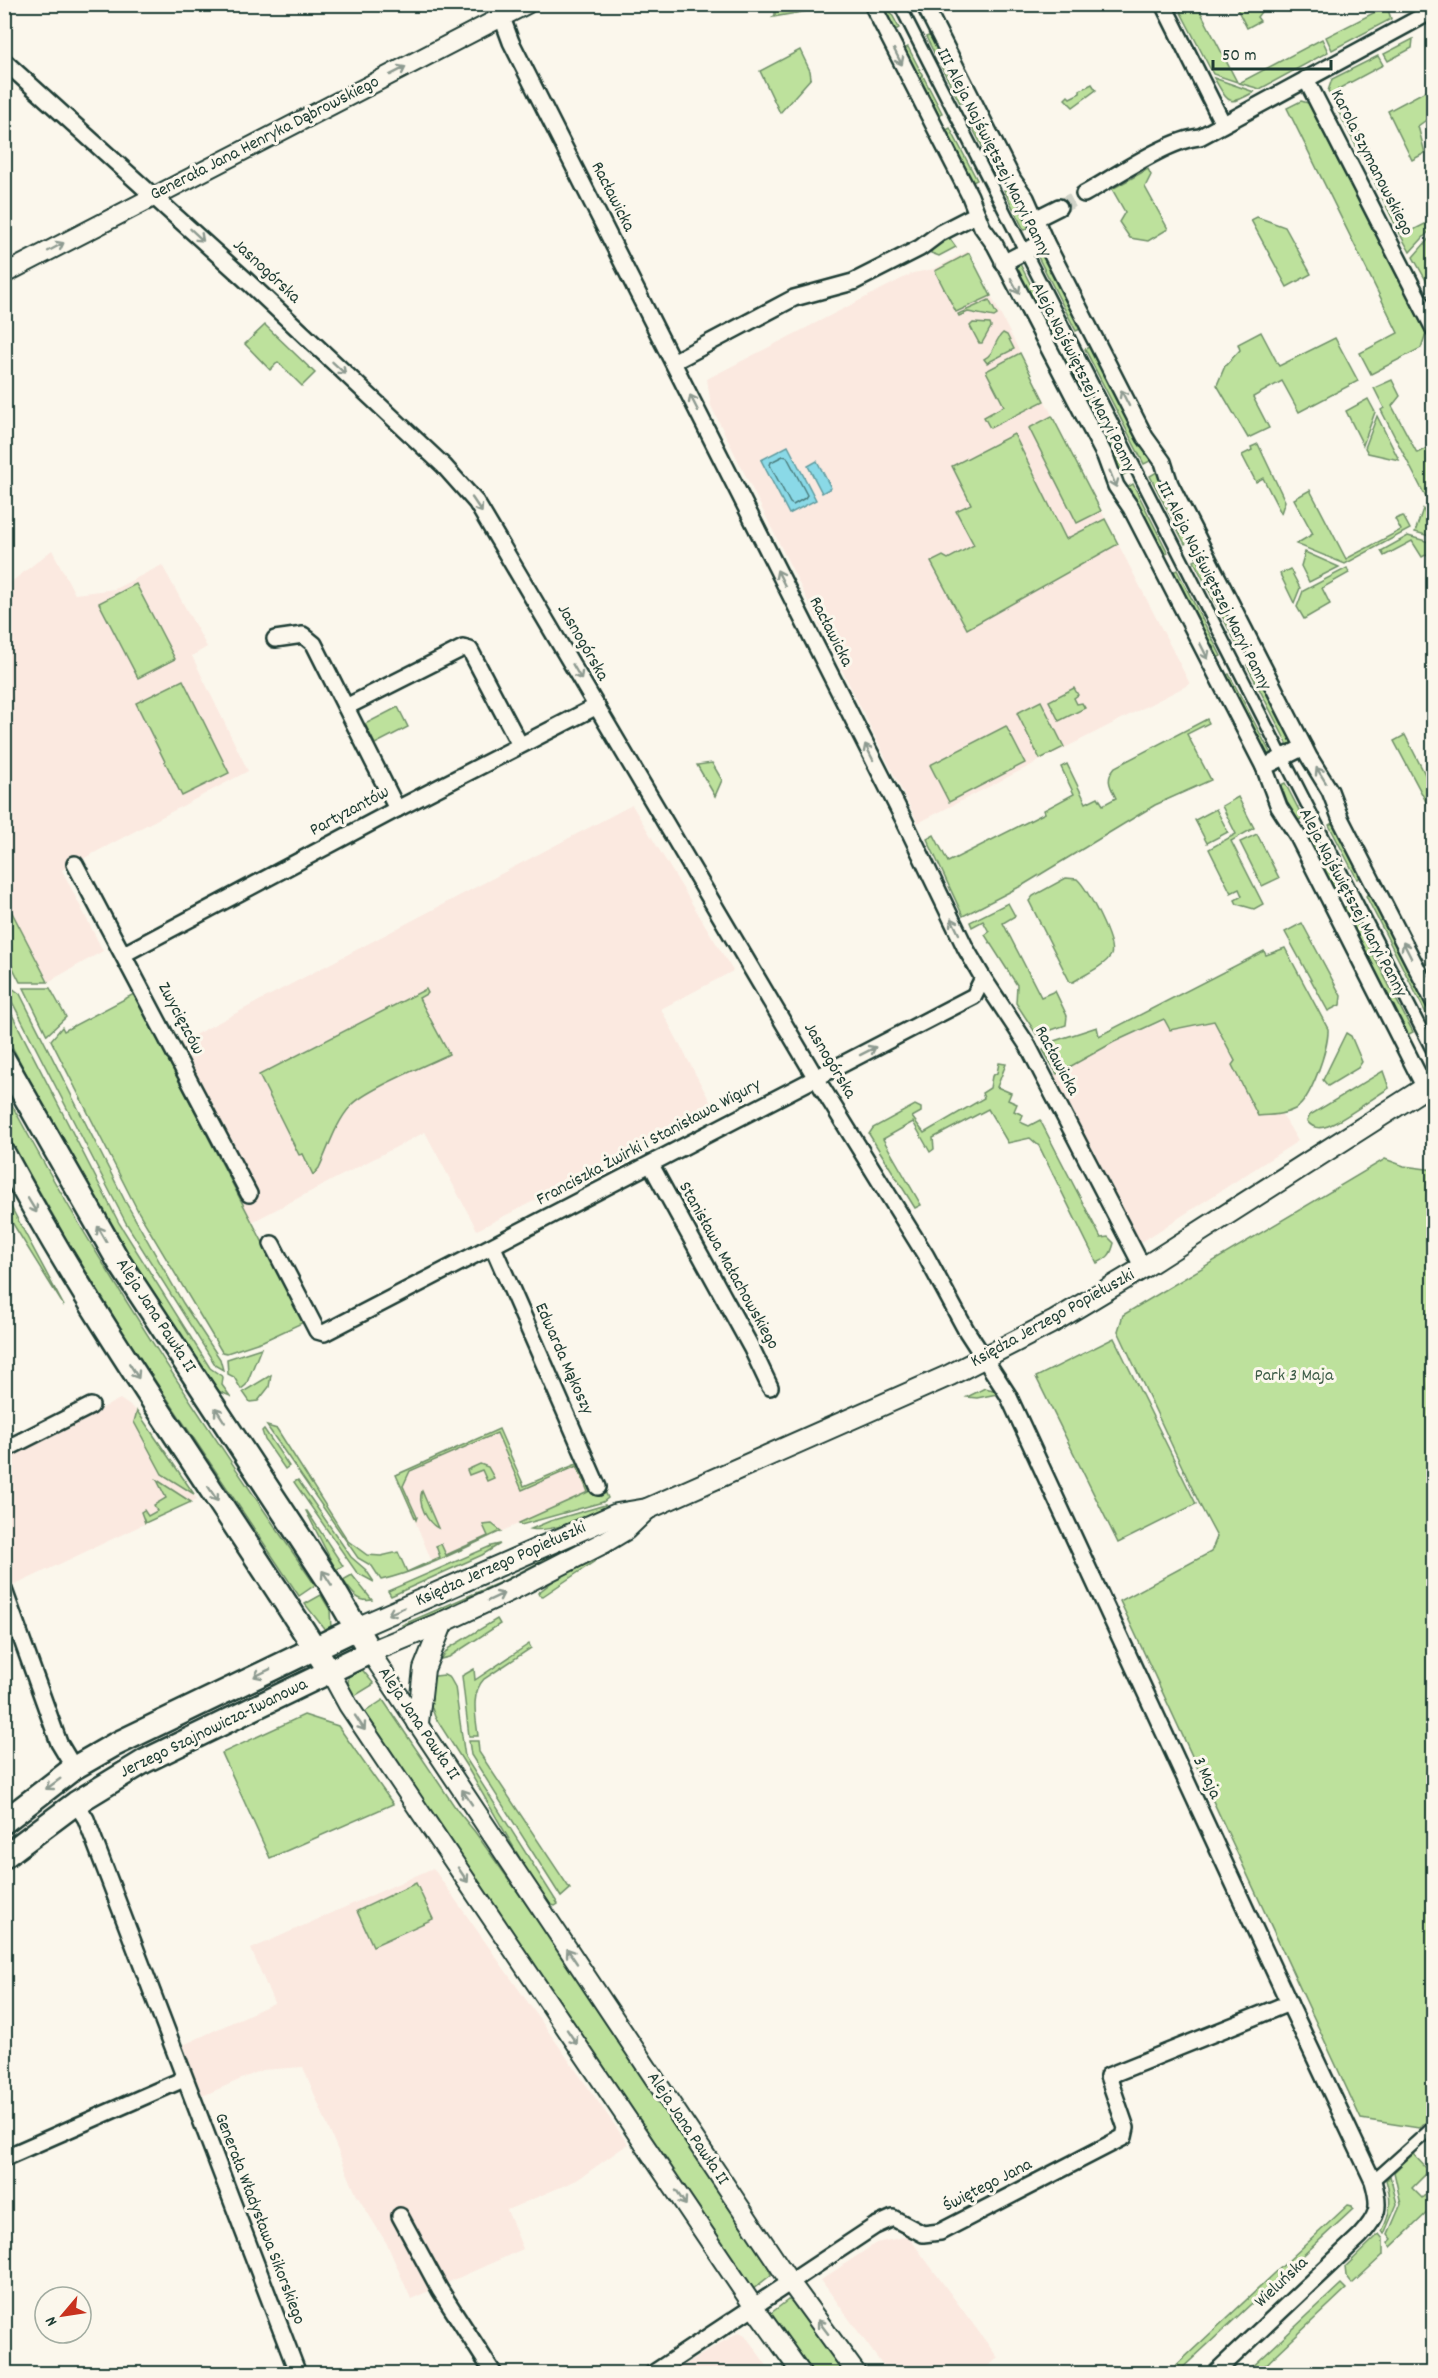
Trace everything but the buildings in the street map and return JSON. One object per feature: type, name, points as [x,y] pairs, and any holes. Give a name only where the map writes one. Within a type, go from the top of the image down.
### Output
[{"type":"main road","name":"Aleja Jana Pawła II","points":[[4,1060],[119,1263],[330,1582],[370,1652]]},
{"type":"main road","name":"Księdza Jerzego Popiełuszki","points":[[357,1628],[617,1514],[647,1509],[984,1359],[1053,1322],[1143,1268],[1429,1085]]},
{"type":"main road","points":[[4,1154],[27,1197],[123,1354],[330,1672]]},
{"type":"main road","name":"Księdza Jerzego Popiełuszki","points":[[370,1652],[443,1622],[604,1542],[625,1530],[647,1509]]},
{"type":"main road","points":[[418,1723],[424,1668],[443,1622]]},
{"type":"main road","name":"Jerzego Szajnowicza-Iwanowa","points":[[4,1822],[74,1768],[114,1745],[357,1628]]},
{"type":"main road","name":"Jerzego Szajnowicza-Iwanowa","points":[[4,1857],[76,1803],[115,1778],[180,1743],[370,1652]]},
{"type":"street","name":"Generała Jana Henryka Dąbrowskiego","points":[[4,274],[500,11],[527,4]]},
{"type":"street","name":"Aleja Najświętszej Maryi Panny","points":[[872,4],[977,214],[1105,456],[1116,486],[1131,508],[1264,768],[1279,807],[1298,835],[1429,1085]]},
{"type":"street","name":"III Aleja Najświętszej Maryi Panny","points":[[899,4],[1434,1054]]},
{"type":"street","name":"Aleja Najświętszej Maryi Panny","points":[[924,4],[1013,180],[1026,198],[1045,241],[1145,437],[1163,462],[1170,484],[1304,747],[1330,791],[1341,820],[1434,1002]]},
{"type":"street","points":[[1163,4],[1223,124]]},
{"type":"street","points":[[1084,194],[1150,157],[1190,138],[1200,137],[1434,10]]},
{"type":"street","name":"Racławicka","points":[[500,11],[511,42],[983,978],[1028,1046],[1143,1268]]},
{"type":"street","name":"Jasnogórska","points":[[4,61],[153,196],[462,485],[489,522],[816,1078],[926,1256],[984,1359]]},
{"type":"street","name":"Karola Szymanowskiego","points":[[1306,79],[1434,329]]},
{"type":"street","points":[[1035,219],[1059,207]]},
{"type":"street","points":[[673,362],[794,298],[853,282],[920,248],[940,233],[977,214]]},
{"type":"street","points":[[1003,263],[1045,241]]},
{"type":"street","points":[[275,639],[303,635],[314,644],[397,809]]},
{"type":"street","points":[[346,707],[467,648],[520,745]]},
{"type":"street","name":"Partyzantów","points":[[124,954],[597,706]]},
{"type":"street","points":[[1264,768],[1304,747]]},
{"type":"street","name":"Zwycięzców","points":[[75,864],[249,1194]]},
{"type":"street","name":"Franciszka Żwirki i Stanisława Wigury","points":[[272,1244],[317,1331],[324,1333],[974,996],[983,978]]},
{"type":"street","name":"Stanisława Małachowskiego","points":[[651,1165],[756,1356],[770,1387]]},
{"type":"street","name":"Edwarda Mąkoszy","points":[[493,1247],[598,1487]]},
{"type":"street","name":"3 Maja","points":[[984,1359],[1008,1395],[1289,2004],[1374,2181],[1378,2199],[1376,2218]]},
{"type":"street","points":[[4,1450],[92,1406]]},
{"type":"street","points":[[4,1590],[59,1743],[74,1768]]},
{"type":"street","name":"Aleja Jana Pawła II","points":[[370,1652],[790,2282],[857,2373]]},
{"type":"street","points":[[330,1672],[348,1705],[754,2307],[802,2373]]},
{"type":"street","name":"Generała Władysława Sikorskiego","points":[[76,1803],[86,1819],[298,2373]]},
{"type":"street","name":"Świętego Jana","points":[[652,2373],[874,2226],[893,2218],[923,2234],[940,2232],[1124,2137],[1126,2128],[1108,2076],[1289,2004]]},
{"type":"street","points":[[4,2158],[184,2079]]},
{"type":"street","points":[[1374,2181],[1434,2126]]},
{"type":"street","points":[[399,2216],[452,2310],[494,2373]]},
{"type":"street","name":"Wieluńska","points":[[1214,2373],[1360,2236],[1376,2218]]},
{"type":"shaded area","points":[[968,251],[1190,684],[918,823],[711,406],[707,379],[913,273],[934,269]]},
{"type":"shaded area","points":[[52,550],[75,594],[115,589],[162,565],[207,647],[192,656],[248,771],[62,870],[103,951],[48,982],[5,899],[5,587]]},
{"type":"shaded area","points":[[632,805],[733,971],[661,1009],[714,1109],[477,1230],[425,1132],[252,1222],[164,1051]]},
{"type":"shaded area","points":[[1214,1000],[1298,1141],[1140,1243],[1040,1083],[1114,1042]]},
{"type":"shaded area","points":[[120,1399],[136,1410],[197,1499],[11,1587],[5,1570],[5,1458]]},
{"type":"shaded area","points":[[499,1429],[524,1486],[578,1463],[591,1492],[432,1562],[396,1475]]},
{"type":"shaded area","points":[[433,1868],[628,2144],[577,2180],[507,2210],[523,2249],[411,2299],[387,2244],[356,2194],[303,2067],[262,2070],[198,2098],[179,2047],[274,2003],[251,1949]]},
{"type":"shaded area","points":[[908,2236],[998,2358],[980,2373],[888,2373],[821,2280],[876,2243]]},
{"type":"shaded area","points":[[739,2332],[745,2335],[772,2373],[671,2373]]},
{"type":"green space","points":[[775,5],[805,5],[808,11],[773,17]]},
{"type":"green space","points":[[877,5],[887,5],[899,28],[892,32]]},
{"type":"green space","points":[[1177,5],[1197,5],[1237,82],[1213,74]]},
{"type":"green space","points":[[1235,5],[1264,5],[1265,7],[1257,17],[1260,21],[1247,28]]},
{"type":"green space","points":[[1387,6],[1391,19],[1332,50],[1326,37]]},
{"type":"green space","points":[[934,34],[968,99],[960,103],[926,37]]},
{"type":"green space","points":[[1322,39],[1328,52],[1260,89],[1239,83]]},
{"type":"green space","points":[[1413,39],[1412,48],[1388,61],[1384,54]]},
{"type":"green space","points":[[908,47],[942,113],[935,116],[901,50]]},
{"type":"green space","points":[[800,50],[811,78],[780,113],[760,71]]},
{"type":"green space","points":[[1378,56],[1383,65],[1338,89],[1364,141],[1356,146],[1328,91],[1332,79]]},
{"type":"green space","points":[[1214,78],[1254,92],[1238,100],[1230,100]]},
{"type":"green space","points":[[1092,84],[1096,90],[1073,107],[1065,99],[1080,93],[1080,90]]},
{"type":"green space","points":[[1433,87],[1433,115],[1418,126],[1425,153],[1412,160],[1388,111]]},
{"type":"green space","points":[[1301,101],[1308,103],[1426,333],[1421,348],[1371,374],[1360,353],[1398,333],[1287,108]]},
{"type":"green space","points":[[976,115],[1002,167],[995,171],[968,119]]},
{"type":"green space","points":[[950,128],[977,180],[969,184],[943,132]]},
{"type":"green space","points":[[1366,144],[1381,175],[1373,179],[1357,148]]},
{"type":"green space","points":[[1148,169],[1151,175],[1145,187],[1168,229],[1148,241],[1130,238],[1119,222],[1125,212],[1112,189]]},
{"type":"green space","points":[[1383,179],[1409,229],[1400,234],[1375,183]]},
{"type":"green space","points":[[1010,187],[1028,217],[1030,227],[1024,230],[1004,190]]},
{"type":"green space","points":[[1257,217],[1285,227],[1311,274],[1287,287],[1251,220]]},
{"type":"green space","points":[[1433,220],[1433,227],[1410,252],[1401,236]]},
{"type":"green space","points":[[1433,234],[1433,279],[1427,282],[1413,257]]},
{"type":"green space","points":[[948,236],[956,247],[939,256],[931,253],[933,246]]},
{"type":"green space","points":[[1041,249],[1085,327],[1076,331],[1035,251]]},
{"type":"green space","points":[[969,253],[991,296],[956,312],[935,271]]},
{"type":"green space","points":[[1018,260],[1059,340],[1051,344],[1013,265]]},
{"type":"green space","points":[[989,300],[997,315],[994,317],[968,312],[959,316],[958,314]]},
{"type":"green space","points":[[973,323],[990,324],[991,327],[982,343],[979,343],[970,326]]},
{"type":"green space","points":[[265,325],[315,373],[302,386],[278,362],[270,370],[245,344]]},
{"type":"green space","points":[[1261,332],[1279,366],[1335,338],[1358,381],[1299,412],[1282,381],[1253,397],[1269,428],[1248,438],[1217,385],[1225,366],[1240,350],[1238,344]]},
{"type":"green space","points":[[1003,333],[1007,335],[1014,349],[987,363],[984,359],[988,357]]},
{"type":"green space","points":[[1093,345],[1154,459],[1144,464],[1085,349]]},
{"type":"green space","points":[[1020,353],[1044,401],[990,428],[984,417],[1004,406],[986,371]]},
{"type":"green space","points":[[1068,358],[1127,473],[1116,479],[1060,362]]},
{"type":"green space","points":[[1392,380],[1400,396],[1392,406],[1417,453],[1433,445],[1433,511],[1381,410],[1384,408],[1374,388]]},
{"type":"green space","points":[[1368,399],[1375,412],[1363,445],[1346,411]]},
{"type":"green space","points":[[1052,416],[1101,511],[1077,523],[1029,428]]},
{"type":"green space","points":[[1377,416],[1399,460],[1368,453],[1365,448]]},
{"type":"green space","points":[[1014,434],[1066,539],[1105,519],[1118,544],[967,629],[931,562],[943,556],[948,559],[974,545],[956,511],[971,504],[952,466]]},
{"type":"green space","points":[[1258,444],[1285,501],[1281,513],[1263,478],[1256,482],[1242,455]]},
{"type":"green space","points":[[1160,470],[1193,539],[1185,544],[1150,476]]},
{"type":"green space","points":[[1133,484],[1168,553],[1160,557],[1123,490]]},
{"type":"green space","points":[[1310,490],[1346,559],[1401,530],[1395,519],[1403,516],[1410,529],[1345,564],[1296,544],[1313,534],[1294,499]]},
{"type":"green space","points":[[1423,509],[1433,529],[1433,537],[1415,532]]},
{"type":"green space","points":[[1408,536],[1433,543],[1433,551],[1422,557],[1412,541],[1384,556],[1381,551]]},
{"type":"green space","points":[[1305,552],[1339,567],[1309,582],[1301,566]]},
{"type":"green space","points":[[1202,557],[1246,643],[1238,647],[1194,561]]},
{"type":"green space","points":[[1347,568],[1349,573],[1322,588],[1330,604],[1304,619],[1297,607],[1303,591]]},
{"type":"green space","points":[[1290,569],[1300,588],[1294,603],[1280,574]]},
{"type":"green space","points":[[1177,570],[1221,656],[1213,660],[1169,574]]},
{"type":"green space","points":[[136,584],[175,659],[138,678],[99,603]]},
{"type":"green space","points":[[1255,661],[1296,742],[1290,749],[1247,665]]},
{"type":"green space","points":[[1229,674],[1273,758],[1268,760],[1221,678]]},
{"type":"green space","points":[[183,680],[229,773],[182,796],[136,703]]},
{"type":"green space","points":[[1074,688],[1078,695],[1074,698],[1077,704],[1082,703],[1085,708],[1059,721],[1049,701]]},
{"type":"green space","points":[[1041,701],[1064,747],[1040,759],[1017,713]]},
{"type":"green space","points":[[398,707],[408,727],[375,744],[365,724]]},
{"type":"green space","points":[[1207,719],[1209,723],[1187,734],[1211,780],[1155,805],[1023,885],[963,916],[927,839],[934,835],[948,862],[1045,813],[1044,810],[1074,794],[1061,767],[1067,764],[1086,803],[1098,797],[1103,805],[1116,798],[1109,779],[1115,767]]},
{"type":"green space","points":[[1006,726],[1025,763],[949,802],[930,765]]},
{"type":"green space","points":[[1405,735],[1433,790],[1433,804],[1429,807],[1394,741]]},
{"type":"green space","points":[[712,763],[722,780],[715,796],[697,765]]},
{"type":"green space","points":[[1285,783],[1303,818],[1297,821],[1285,805],[1279,786]]},
{"type":"green space","points":[[1238,797],[1254,828],[1231,841],[1263,904],[1254,909],[1237,904],[1235,900],[1242,896],[1239,889],[1231,893],[1209,849],[1236,834],[1222,806]]},
{"type":"green space","points":[[1216,809],[1228,832],[1207,843],[1195,820]]},
{"type":"green space","points":[[1337,820],[1365,875],[1357,879],[1329,825]]},
{"type":"green space","points":[[1311,833],[1339,888],[1331,892],[1303,837]]},
{"type":"green space","points":[[1257,834],[1279,878],[1262,886],[1240,842]]},
{"type":"green space","points":[[1066,878],[1077,879],[1082,884],[1100,916],[1111,948],[1111,955],[1104,963],[1073,982],[1070,982],[1029,901],[1033,896]]},
{"type":"green space","points":[[1373,892],[1433,1009],[1433,1022],[1431,1023],[1366,896]]},
{"type":"green space","points":[[5,899],[48,982],[20,982],[5,952]]},
{"type":"green space","points":[[1008,903],[1015,916],[1003,923],[1041,997],[1055,991],[1067,1016],[1066,1025],[1037,1035],[1016,1003],[1017,985],[985,935],[989,932],[983,921],[972,927],[970,922]]},
{"type":"green space","points":[[1348,906],[1413,1032],[1405,1036],[1340,909]]},
{"type":"green space","points":[[1302,923],[1341,996],[1340,1005],[1328,1011],[1285,932]]},
{"type":"green space","points":[[1285,948],[1328,1029],[1322,1060],[1313,1085],[1301,1104],[1291,1111],[1258,1116],[1232,1065],[1235,1061],[1214,1021],[1170,1030],[1164,1019],[1114,1042],[1057,1074],[1043,1050],[1051,1042],[1097,1027],[1099,1036],[1264,951],[1266,955]]},
{"type":"green space","points":[[12,988],[20,994],[125,1201],[183,1303],[220,1359],[223,1370],[216,1366],[126,1223],[6,990]]},
{"type":"green space","points":[[24,988],[50,988],[66,1017],[47,1035]]},
{"type":"green space","points":[[426,989],[428,993],[419,998],[449,1054],[382,1085],[351,1106],[341,1120],[319,1168],[313,1175],[303,1154],[299,1155],[259,1075]]},
{"type":"green space","points":[[134,994],[304,1322],[263,1341],[227,1353],[222,1352],[139,1213],[51,1040],[62,1027],[64,1031]]},
{"type":"green space","points":[[4,999],[119,1223],[210,1368],[223,1377],[222,1385],[230,1396],[216,1390],[129,1255],[64,1146],[5,1033]]},
{"type":"green space","points":[[1346,1033],[1351,1036],[1362,1062],[1358,1068],[1328,1086],[1323,1080]]},
{"type":"green space","points":[[999,1063],[1006,1064],[997,1087],[1011,1093],[1008,1100],[1017,1104],[1014,1111],[1023,1115],[1020,1122],[1029,1126],[1040,1120],[1101,1238],[1108,1237],[1114,1243],[1110,1253],[1101,1261],[1097,1263],[1039,1146],[1030,1138],[1008,1143],[988,1109],[933,1138],[934,1149],[930,1152],[913,1122],[883,1139],[921,1205],[915,1208],[869,1134],[873,1128],[915,1105],[921,1108],[921,1112],[912,1117],[924,1133],[984,1098],[982,1093],[990,1088],[992,1076],[997,1073]]},
{"type":"green space","points":[[1383,1071],[1389,1088],[1350,1114],[1322,1127],[1316,1127],[1307,1121],[1310,1115]]},
{"type":"green space","points":[[4,1090],[113,1280],[192,1404],[315,1585],[299,1596],[128,1340],[70,1245],[5,1131]]},
{"type":"green space","name":"Park 3 Maja","points":[[1385,1159],[1404,1166],[1434,1170],[1434,2115],[1419,2128],[1361,2119],[1120,1601],[1211,1552],[1217,1537],[1118,1331],[1123,1315]]},
{"type":"green space","points":[[4,1192],[10,1205],[64,1306],[5,1211]]},
{"type":"green space","points":[[1114,1338],[1196,1504],[1118,1543],[1036,1377]]},
{"type":"green space","points":[[261,1348],[246,1385],[241,1389],[234,1377],[228,1374],[227,1359]]},
{"type":"green space","points":[[271,1375],[269,1387],[258,1401],[250,1402],[243,1392]]},
{"type":"green space","points":[[985,1388],[997,1394],[977,1398],[967,1397]]},
{"type":"green space","points":[[137,1411],[194,1494],[162,1474],[134,1422]]},
{"type":"green space","points":[[267,1426],[277,1429],[348,1541],[367,1555],[381,1556],[398,1552],[407,1572],[440,1557],[436,1546],[441,1544],[446,1555],[488,1536],[483,1525],[492,1524],[501,1531],[427,1565],[397,1576],[381,1580],[372,1566],[358,1558]]},
{"type":"green space","points":[[264,1429],[289,1466],[285,1469],[265,1440],[262,1431]]},
{"type":"green space","points":[[499,1429],[524,1486],[579,1463],[594,1493],[604,1489],[608,1498],[603,1502],[521,1525],[519,1523],[588,1492],[577,1466],[522,1490],[497,1433],[410,1471],[403,1486],[417,1517],[416,1520],[396,1475]]},
{"type":"green space","points":[[480,1464],[488,1467],[494,1478],[487,1481],[482,1470],[469,1475],[467,1470]]},
{"type":"green space","points":[[157,1480],[191,1502],[145,1523],[141,1512],[144,1510],[148,1516],[157,1511],[154,1505],[166,1498]]},
{"type":"green space","points":[[298,1480],[351,1557],[366,1570],[374,1582],[357,1573],[294,1482]]},
{"type":"green space","points":[[422,1491],[438,1528],[430,1522],[424,1512],[421,1501]]},
{"type":"green space","points":[[605,1505],[606,1508],[550,1529],[531,1529],[550,1521]]},
{"type":"green space","points":[[307,1511],[343,1566],[336,1570]]},
{"type":"green space","points":[[586,1538],[589,1540],[489,1591],[403,1629],[402,1625],[503,1581]]},
{"type":"green space","points":[[500,1544],[482,1555],[391,1596],[388,1591],[491,1546]]},
{"type":"green space","points":[[597,1557],[598,1559],[543,1596],[539,1595],[538,1593],[565,1572]]},
{"type":"green space","points":[[352,1575],[372,1600],[362,1600],[352,1592],[343,1580]]},
{"type":"green space","points":[[321,1595],[330,1610],[331,1628],[326,1631],[305,1604]]},
{"type":"green space","points":[[497,1619],[500,1624],[449,1657],[441,1659],[449,1648]]},
{"type":"green space","points":[[529,1644],[531,1648],[484,1679],[480,1685],[475,1699],[478,1736],[469,1736],[462,1676],[474,1669],[475,1680]]},
{"type":"green space","points":[[360,1667],[374,1684],[353,1697],[348,1684],[349,1673]]},
{"type":"green space","points":[[444,1675],[450,1678],[455,1687],[465,1757],[558,1904],[555,1906],[546,1903],[467,1767],[435,1717],[428,1697],[427,1677]]},
{"type":"green space","points":[[383,1700],[457,1810],[536,1918],[768,2266],[771,2275],[753,2289],[749,2287],[365,1712]]},
{"type":"green space","points":[[304,1715],[338,1726],[393,1804],[270,1858],[222,1753]]},
{"type":"green space","points":[[469,1741],[478,1741],[479,1752],[570,1889],[561,1897],[471,1755]]},
{"type":"green space","points":[[416,1883],[433,1919],[373,1946],[357,1911]]},
{"type":"green space","points":[[1413,2154],[1429,2171],[1412,2188],[1422,2198],[1433,2187],[1433,2207],[1391,2247],[1388,2243],[1392,2239],[1388,2234],[1401,2204],[1394,2172]]},
{"type":"green space","points":[[1390,2176],[1397,2204],[1384,2234],[1382,2231],[1390,2206],[1386,2180]]},
{"type":"green space","points":[[1348,2205],[1353,2209],[1177,2373],[1168,2373]]},
{"type":"green space","points":[[1379,2234],[1383,2239],[1383,2255],[1352,2284],[1346,2276],[1345,2267]]},
{"type":"green space","points":[[1341,2284],[1346,2289],[1257,2373],[1246,2373]]},
{"type":"green space","points":[[788,2300],[793,2301],[845,2373],[811,2373],[771,2318],[771,2313]]},
{"type":"water","points":[[788,446],[816,500],[789,514],[761,460]]},
{"type":"water","points":[[817,461],[831,488],[822,493],[808,466]]},
{"type":"tunnel","points":[[1059,207],[1084,194]]}]
